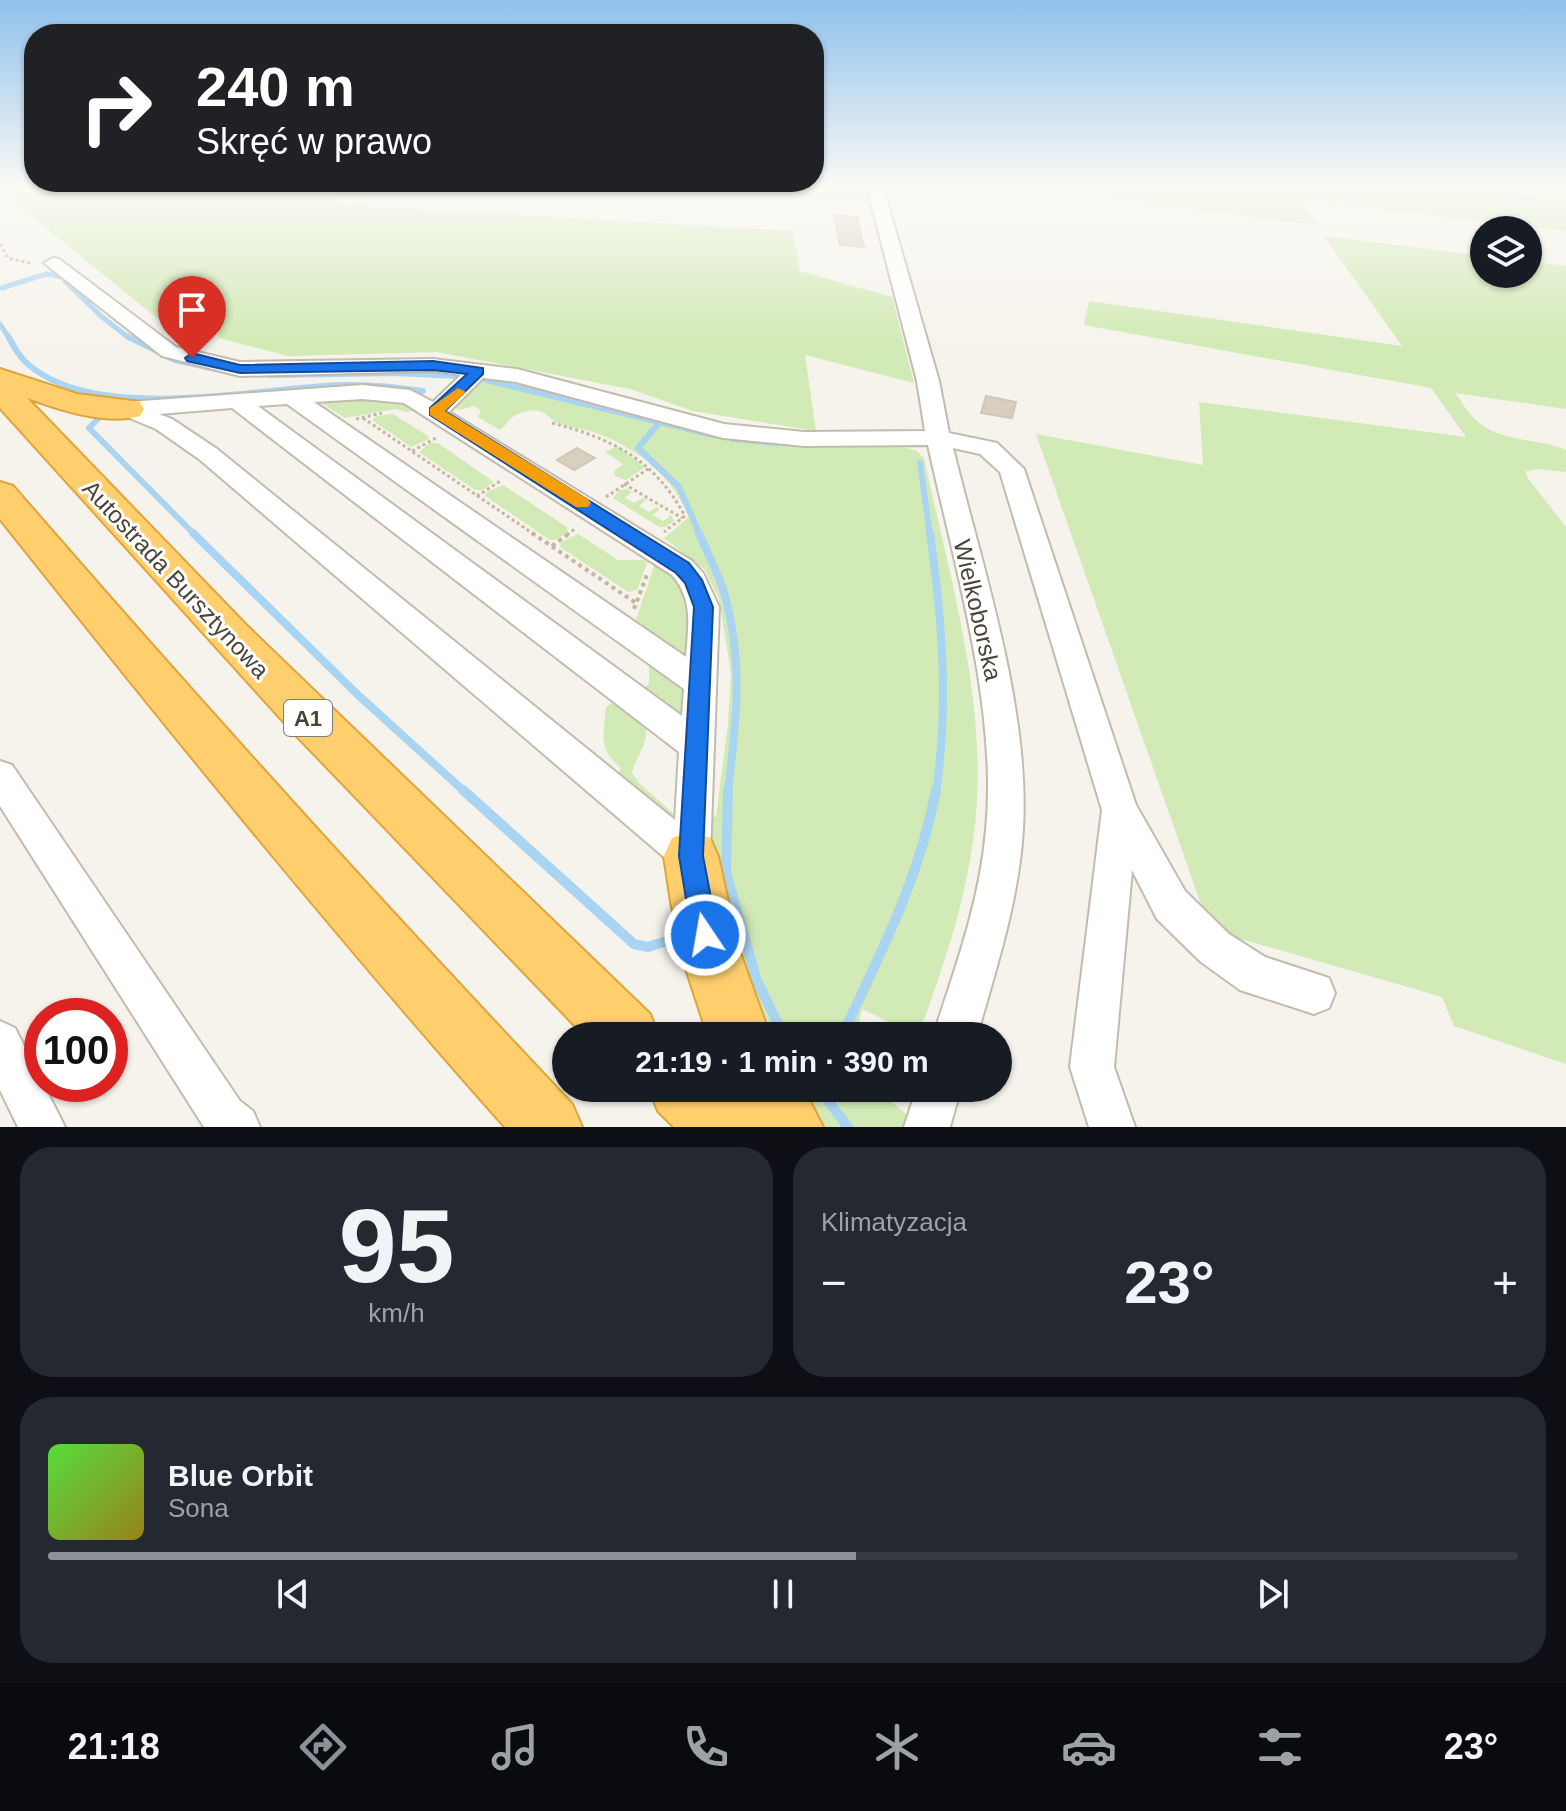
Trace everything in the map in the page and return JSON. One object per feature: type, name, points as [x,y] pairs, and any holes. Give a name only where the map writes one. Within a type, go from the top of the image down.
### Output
[{"type":"highway","points":[[0,378],[73,403],[128,409]]},
{"type":"highway","name":"Autostrada Bursztynowa","points":[[0,388],[115,516],[330,740],[614,1022]]},
{"type":"highway","points":[[0,494],[180,711],[390,954],[549,1127]]},
{"type":"highway","points":[[691,856],[699,911],[711,958],[734,1022]]},
{"type":"highway","points":[[695,1102],[720,1127]]},
{"type":"highway","points":[[775,1102],[790,1127]]},
{"type":"street","name":"Wielkoborska","points":[[889,240],[928,381],[938,438],[999,703],[1006,792],[1000,870],[983,944],[959,1022]]},
{"type":"street","points":[[53,263],[169,352],[240,369],[433,365],[517,376],[723,431],[804,439],[938,438],[988,448],[1012,469],[1120,810],[1171,905],[1215,948],[1255,975],[1314,993]]},
{"type":"street","points":[[430,420],[478,371]]},
{"type":"street","points":[[128,409],[239,403],[303,405],[380,392],[410,397],[430,420],[682,568],[693,580],[704,607],[691,856]]},
{"type":"street","points":[[239,403],[696,745]]},
{"type":"street","points":[[303,405],[700,684]]},
{"type":"street","points":[[128,409],[164,424],[208,454],[691,856]]},
{"type":"street","points":[[0,776],[224,1117],[237,1127]]},
{"type":"street","points":[[1112,1127],[1092,1067],[1120,810]]},
{"type":"street","points":[[0,1043],[42,1127]]},
{"type":"path","points":[[0,244],[8,258],[26,265],[53,263]]},
{"type":"path","points":[[303,405],[322,407],[343,421],[391,412]]},
{"type":"path","points":[[362,418],[636,603]]},
{"type":"path","points":[[412,451],[436,438],[430,420]]},
{"type":"path","points":[[552,423],[600,436],[651,467],[672,491],[685,516],[659,536]]},
{"type":"path","points":[[609,504],[603,499],[651,467]]},
{"type":"path","points":[[477,496],[502,480],[489,472]]},
{"type":"path","points":[[624,484],[682,518]]},
{"type":"path","points":[[564,520],[588,536]]},
{"type":"path","points":[[552,546],[576,528]]},
{"type":"path","points":[[652,560],[630,620],[662,642],[652,651]]},
{"type":"green space","points":[[60,240],[795,240],[800,271],[892,297],[914,383],[805,355],[816,431],[693,411],[630,389],[437,352],[288,356],[219,338],[218,322],[229,307],[179,336]]},
{"type":"green space","points":[[1327,240],[1353,240],[1470,254],[1470,288],[1542,288],[1542,263],[1566,266],[1566,409],[1455,393],[1476,420],[1494,432],[1566,450],[1566,472],[1526,471],[1527,477],[1566,527],[1566,1064],[1454,1026],[1442,997],[1210,930],[1036,434],[1203,465],[1199,402],[1466,437],[1431,388],[1084,325],[1089,301],[1402,346]]},
{"type":"green space","points":[[486,376],[662,420],[904,447],[917,451],[924,458],[969,671],[975,714],[977,800],[971,856],[959,911],[922,1022],[889,1022],[862,1009],[859,1022],[755,1022],[722,937],[707,817],[716,817],[731,673],[719,599],[705,570],[664,538],[689,517],[662,475],[638,454],[609,438],[560,424],[534,410],[515,415],[500,430],[478,417],[481,410],[473,406],[460,410],[452,406],[475,382]]},
{"type":"green space","points":[[392,398],[421,409],[407,412],[395,409],[345,418],[318,401]]},
{"type":"green space","points":[[393,414],[429,439],[411,447],[372,420],[377,416]]},
{"type":"green space","points":[[430,443],[438,443],[494,482],[482,490],[475,490],[419,452]]},
{"type":"green space","points":[[617,446],[645,467],[626,480],[615,476],[614,471],[623,464],[605,452]]},
{"type":"green space","points":[[503,485],[567,527],[568,532],[556,540],[550,540],[485,496]]},
{"type":"green space","points":[[620,490],[632,492],[625,498],[634,503],[643,498],[646,500],[639,506],[649,512],[657,507],[660,509],[653,515],[663,521],[671,515],[674,521],[666,527],[659,527],[613,498]]},
{"type":"green space","points":[[578,534],[618,560],[645,560],[647,564],[637,590],[628,592],[560,547],[561,542]]},
{"type":"green space","points":[[659,560],[691,597],[686,659],[636,620],[654,566]]},
{"type":"green space","points":[[649,663],[682,687],[684,714],[679,715],[643,691],[649,683]]},
{"type":"green space","points":[[611,703],[624,708],[646,726],[645,739],[632,773],[675,815],[670,817],[617,776],[621,768],[608,755],[604,740],[606,707]]},
{"type":"green space","points":[[802,1102],[892,1102],[922,1127],[819,1127]]},
{"type":"building","points":[[839,240],[862,240],[864,247],[840,245]]},
{"type":"building","points":[[986,396],[1016,402],[1012,418],[981,413]]},
{"type":"building","points":[[577,448],[595,458],[574,470],[557,460]]},
{"type":"waterway","points":[[2,288],[46,274],[61,277]]},
{"type":"waterway","points":[[65,281],[129,338]]},
{"type":"waterway","points":[[0,324],[9,338]]},
{"type":"waterway","points":[[8,336],[30,366],[59,383],[93,393],[131,398],[172,398],[350,385],[423,391]]},
{"type":"waterway","points":[[127,336],[175,360],[225,371]]},
{"type":"waterway","points":[[269,375],[396,373],[458,376]]},
{"type":"waterway","points":[[486,380],[717,436]]},
{"type":"waterway","points":[[100,417],[89,428],[194,534]]},
{"type":"waterway","points":[[659,423],[638,448],[679,487],[700,535]]},
{"type":"waterway","points":[[733,439],[777,443]]},
{"type":"waterway","points":[[920,463],[930,535]]},
{"type":"waterway","points":[[699,533],[722,588],[735,646],[736,718],[728,792]]},
{"type":"waterway","points":[[930,533],[938,597],[943,695],[936,792]]},
{"type":"waterway","points":[[194,534],[357,694],[465,792]]},
{"type":"waterway","points":[[463,790],[634,944],[648,947],[676,938]]},
{"type":"waterway","points":[[728,790],[726,872],[757,981],[777,1022]]},
{"type":"waterway","points":[[849,1022],[909,886],[936,790]]},
{"type":"waterway","points":[[829,1102],[848,1127]]},
{"type":"slow traffic","points":[[458,392],[436,412],[582,503]]},
{"type":"route","points":[[192,358],[240,369],[433,365],[478,371],[436,412],[661,553],[693,580],[704,607],[704,622],[691,856],[705,935]]}]
